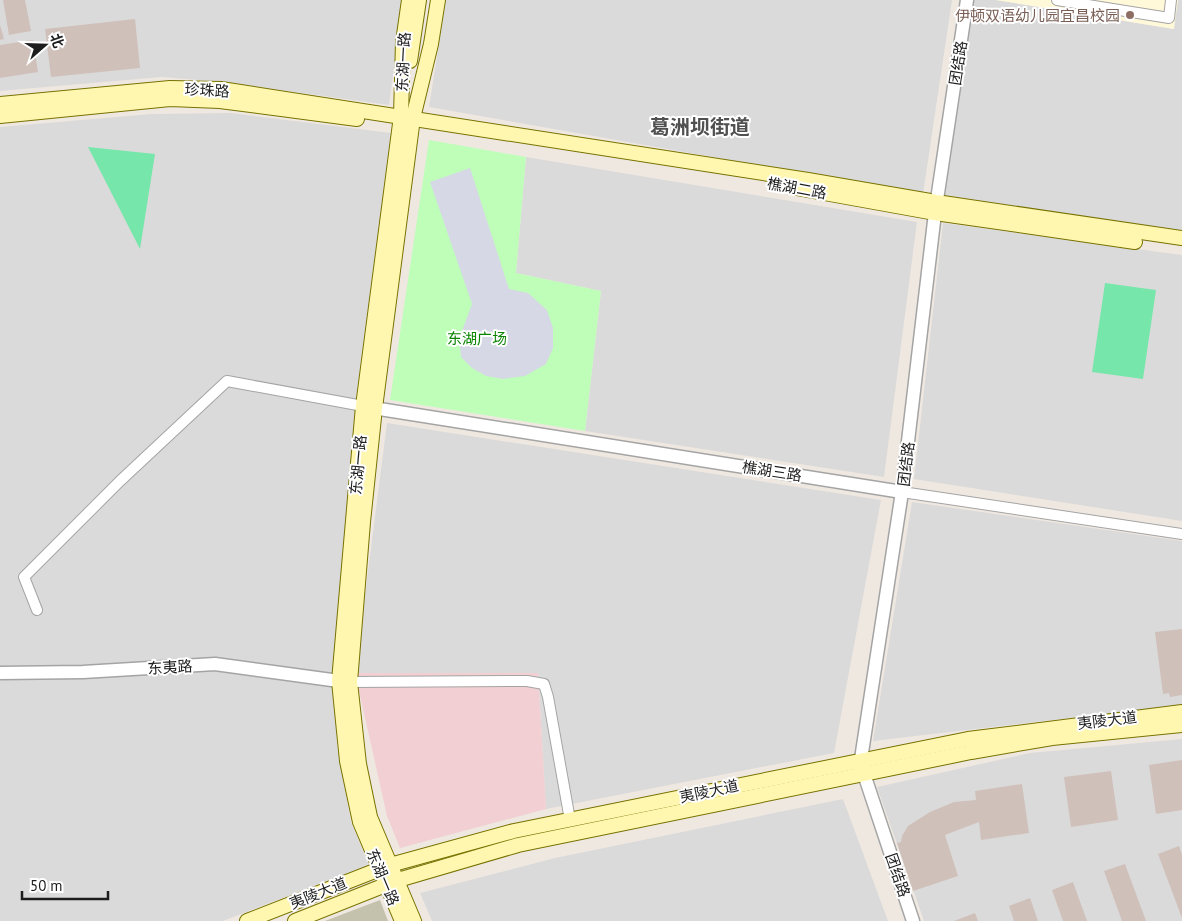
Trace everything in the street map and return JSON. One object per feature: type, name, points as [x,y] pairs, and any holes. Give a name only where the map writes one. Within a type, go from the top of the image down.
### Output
[{"type":"main road","name":"东湖一路","points":[[406,121],[402,42],[408,0]]},
{"type":"main road","points":[[414,921],[385,867],[370,817],[358,764],[345,681],[363,522],[369,407],[406,121],[419,0]]},
{"type":"main road","points":[[406,121],[430,0]]},
{"type":"main road","points":[[406,121],[431,44],[438,0]]},
{"type":"main road","name":"珍珠路","points":[[0,104],[170,88],[221,89],[406,121]]},
{"type":"main road","name":"珍珠路","points":[[0,116],[170,99],[220,101],[406,121]]},
{"type":"main road","name":"樵湖二路","points":[[406,121],[1182,248]]},
{"type":"main road","name":"樵湖二路","points":[[931,207],[1182,238]]},
{"type":"main road","name":"夷陵大道","points":[[247,921],[385,867],[514,831],[968,739],[1182,712]]},
{"type":"main road","name":"夷陵大道","points":[[295,921],[393,882],[518,844],[1052,738],[1182,725]]},
{"type":"main road","name":"东湖一路","points":[[393,882],[402,921]]},
{"type":"street","name":"团结路","points":[[906,921],[860,775],[858,760],[898,491],[931,207],[959,0]]},
{"type":"street","name":"团结路","points":[[931,207],[967,0]]},
{"type":"street","points":[[1056,0],[1169,18],[1171,0]]},
{"type":"street","points":[[37,610],[24,578],[120,481],[227,381],[369,407]]},
{"type":"street","name":"樵湖三路","points":[[369,407],[1182,534]]},
{"type":"street","name":"东夷路","points":[[0,673],[83,672],[215,664],[345,681]]},
{"type":"street","points":[[345,681],[500,680],[544,684],[570,820]]},
{"type":"street","name":"团结路","points":[[860,775],[914,921]]},
{"type":"shaded area","points":[[0,0],[403,0],[389,105],[222,82],[162,77],[0,91]]},
{"type":"shaded area","points":[[446,0],[952,0],[923,194],[429,107]]},
{"type":"shaded area","points":[[973,0],[996,0],[1173,29],[1178,0],[1182,0],[1182,233],[943,199]]},
{"type":"shaded area","name":"伊顿双语幼儿园宜昌校园","points":[[996,0],[1178,0],[1174,29]]},
{"type":"shaded area","points":[[231,113],[391,133],[356,398],[334,668],[337,746],[351,822],[369,865],[223,921],[0,921],[0,127],[151,114]]},
{"type":"shaded area","points":[[526,157],[917,222],[884,477],[585,431],[601,291],[516,273]]},
{"type":"shaded area","points":[[470,168],[509,289],[528,293],[547,310],[553,328],[553,348],[546,364],[525,376],[503,379],[486,376],[472,368],[461,357],[459,339],[472,304],[430,182]]},
{"type":"shaded area","points":[[943,223],[1182,255],[1182,521],[914,479]]},
{"type":"shaded area","points":[[387,423],[881,500],[834,753],[546,809],[538,673],[355,673]]},
{"type":"shaded area","points":[[912,502],[1182,541],[1182,705],[873,741]]},
{"type":"shaded area","points":[[355,673],[538,673],[546,809],[400,848],[387,816]]},
{"type":"shaded area","points":[[1182,739],[1182,921],[924,921],[877,787],[1030,753]]},
{"type":"shaded area","points":[[843,799],[888,921],[432,921],[420,893],[555,858]]},
{"type":"shaded area","points":[[380,900],[388,921],[325,921]]},
{"type":"green space","name":"东湖广场","points":[[429,140],[526,157],[516,273],[601,291],[585,431],[390,400]]},
{"type":"green space","points":[[88,147],[155,154],[140,249]]},
{"type":"green space","points":[[1105,283],[1156,290],[1143,379],[1092,372]]},
{"type":"building","points":[[3,0],[25,0],[31,31],[9,35]]},
{"type":"building","points":[[135,19],[140,68],[51,77],[45,29]]},
{"type":"building","points":[[0,25],[4,39],[0,40]]},
{"type":"building","points":[[33,40],[38,72],[0,78],[0,45]]},
{"type":"building","points":[[1182,629],[1182,695],[1170,697],[1169,693],[1163,694],[1155,632]]},
{"type":"building","points":[[1182,760],[1182,810],[1156,814],[1149,765]]},
{"type":"building","points":[[1111,771],[1118,820],[1071,827],[1064,777]]},
{"type":"building","points":[[1022,784],[1029,833],[981,840],[979,822],[945,835],[958,876],[913,891],[897,843],[901,842],[908,826],[930,812],[954,802],[976,800],[975,791]]},
{"type":"building","points":[[1179,846],[1182,855],[1182,918],[1158,854]]},
{"type":"building","points":[[1125,864],[1146,921],[1122,921],[1104,871]]},
{"type":"building","points":[[1073,882],[1087,921],[1063,921],[1052,890]]},
{"type":"building","points":[[1030,898],[1038,921],[1014,921],[1009,906]]},
{"type":"building","points":[[975,913],[978,921],[954,921]]},
{"type":"place","name":"伊顿双语幼儿园宜昌校园","points":[[1130,15]]},
{"type":"district","name":"葛洲坝街道","points":[[700,127]]}]
